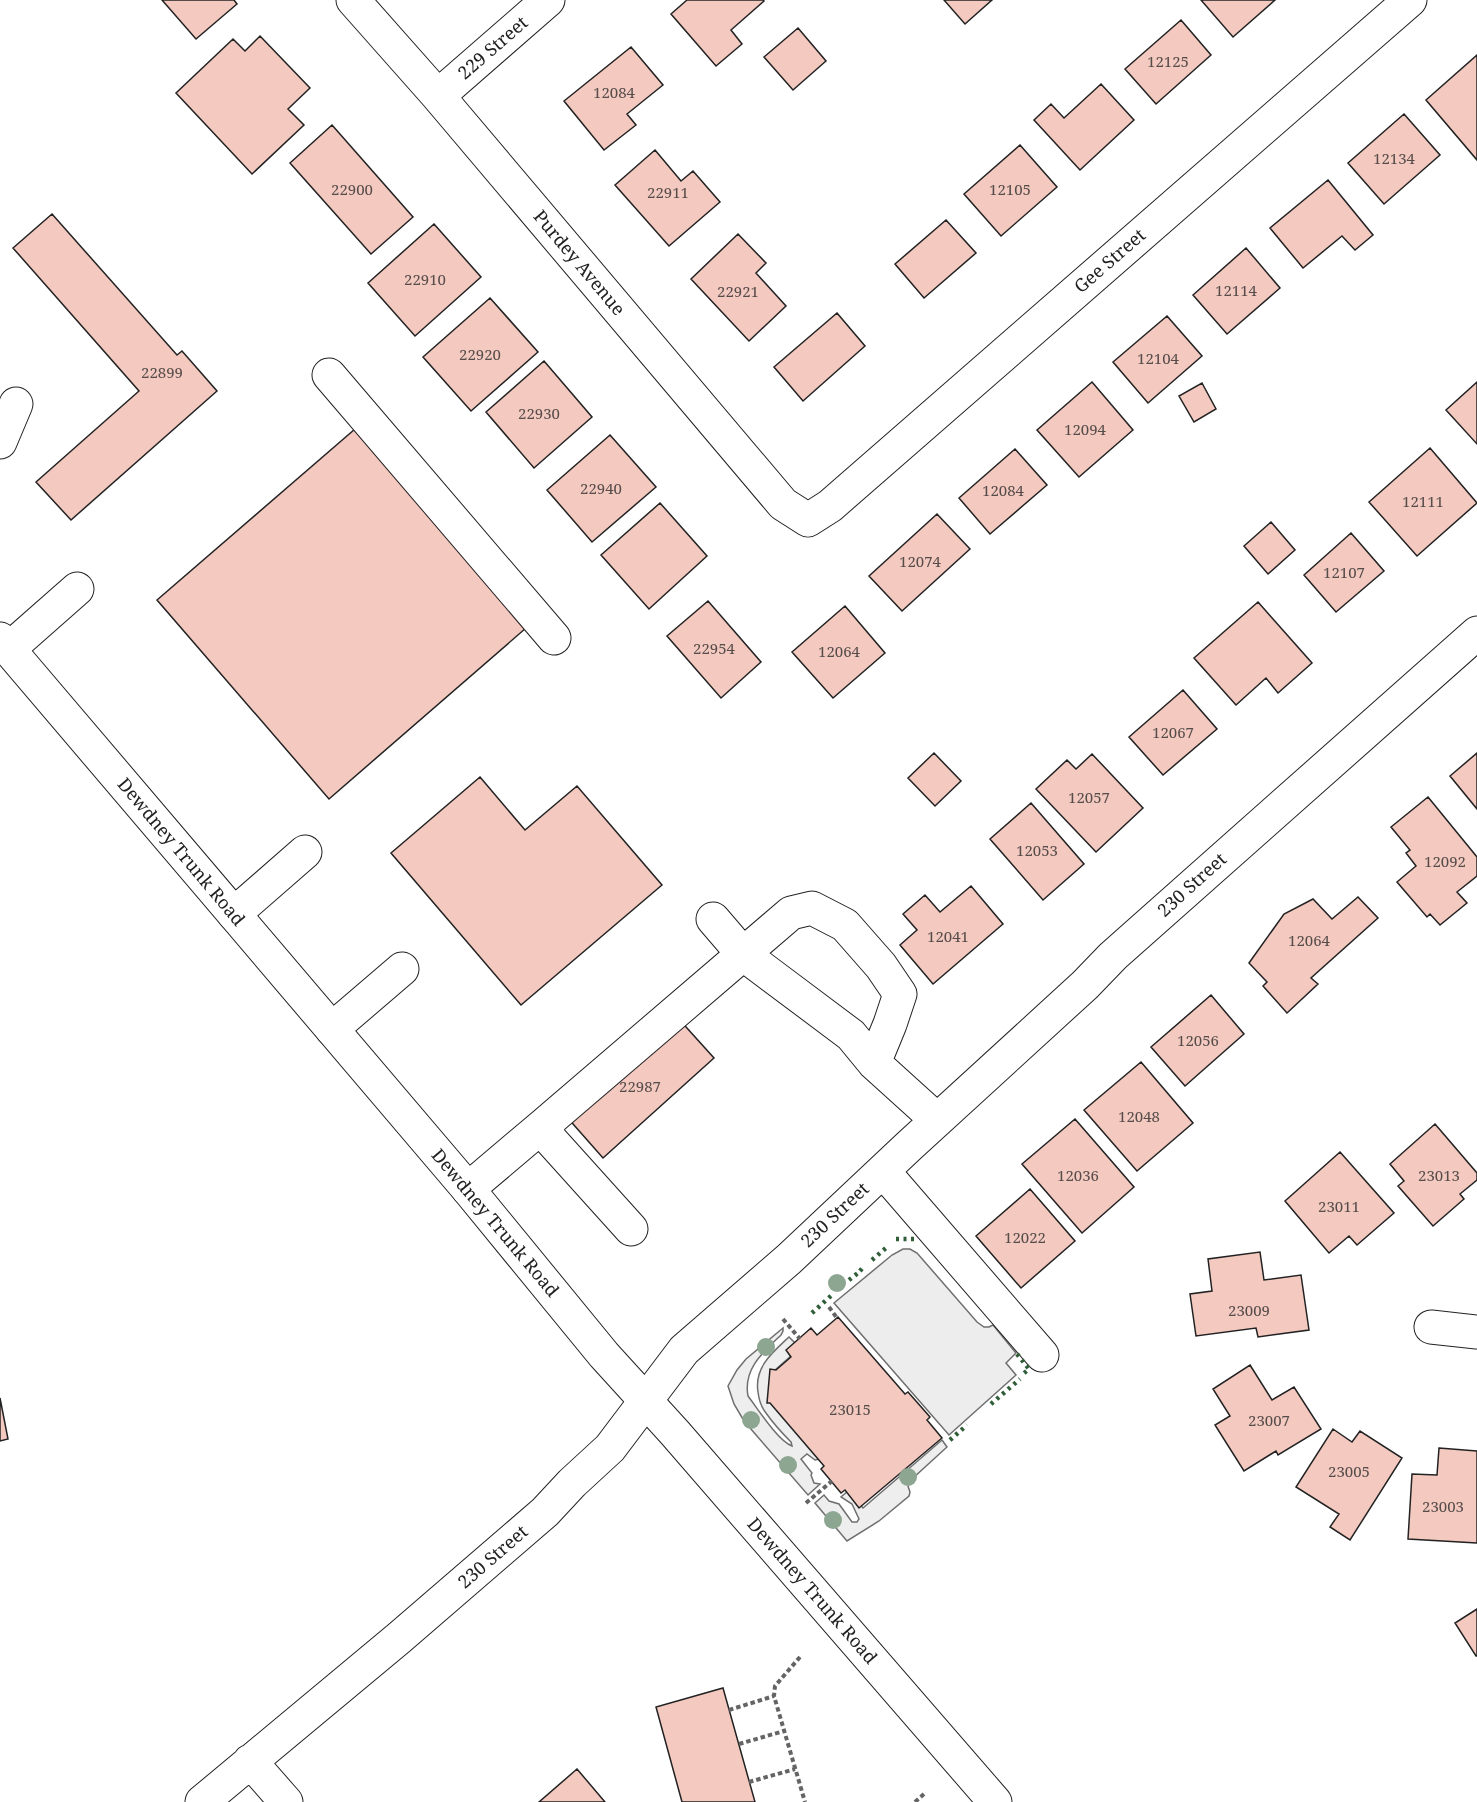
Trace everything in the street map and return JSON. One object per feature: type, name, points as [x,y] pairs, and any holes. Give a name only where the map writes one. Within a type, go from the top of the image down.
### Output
[{"type":"street","name":"Purdey Avenue","points":[[353,0],[438,96],[783,504],[808,520]]},
{"type":"street","name":"229 Street","points":[[438,96],[548,0]]},
{"type":"street","name":"Gee Street","points":[[808,520],[830,506],[1410,0]]},
{"type":"street","points":[[329,375],[554,638]]},
{"type":"street","points":[[0,442],[16,404]]},
{"type":"street","points":[[4,644],[77,589]]},
{"type":"street","name":"230 Street","points":[[202,1802],[399,1638],[544,1512],[610,1448],[684,1350],[789,1259],[937,1120],[1085,986],[1145,927],[1477,633]]},
{"type":"street","name":"Dewdney Trunk Road","points":[[4,644],[468,1189],[604,1355],[995,1802]]},
{"type":"street","points":[[234,914],[305,852]]},
{"type":"street","points":[[468,1189],[791,912],[812,908],[845,925],[881,966],[900,994],[874,1063]]},
{"type":"street","points":[[712,919],[743,954],[851,1035],[874,1063],[937,1120]]},
{"type":"street","points":[[332,1029],[402,969]]},
{"type":"street","points":[[546,1123],[549,1138],[631,1229]]},
{"type":"street","points":[[882,1171],[1042,1355]]},
{"type":"street","points":[[1431,1327],[1477,1332]]},
{"type":"street","points":[[250,1761],[286,1802]]},
{"type":"path","points":[[829,1307],[837,1318]]},
{"type":"path","points":[[783,1319],[800,1339]]},
{"type":"path","points":[[806,1503],[831,1481]]},
{"type":"path","points":[[800,1657],[775,1686],[774,1696],[805,1802]]},
{"type":"path","points":[[729,1710],[774,1696]]},
{"type":"path","points":[[739,1744],[784,1731]]},
{"type":"path","points":[[749,1782],[795,1769]]},
{"type":"path","points":[[915,1802],[924,1794]]},
{"type":"shaded area","points":[[903,1249],[910,1249],[917,1253],[977,1322],[984,1327],[993,1325],[1016,1353],[1006,1363],[1016,1375],[949,1435],[834,1303],[892,1255]]},
{"type":"shaded area","points":[[783,1328],[781,1335],[751,1369],[747,1386],[748,1396],[781,1438],[792,1446],[763,1408],[759,1398],[758,1383],[766,1361],[789,1337],[800,1348],[774,1371],[820,1459],[815,1460],[807,1454],[801,1459],[812,1473],[814,1483],[820,1484],[808,1495],[744,1421],[734,1404],[728,1386],[746,1359]]},
{"type":"shaded area","points":[[942,1440],[947,1447],[912,1479],[908,1486],[909,1496],[879,1521],[847,1541],[815,1503],[824,1495],[829,1501],[839,1504],[852,1522],[857,1522],[859,1519],[852,1504],[841,1497],[848,1491],[863,1508]]},
{"type":"building","points":[[162,0],[234,0],[237,4],[196,39]]},
{"type":"building","points":[[687,0],[764,1],[731,30],[742,44],[716,66],[671,14]]},
{"type":"building","points":[[944,0],[992,0],[965,24]]},
{"type":"building","points":[[1201,0],[1275,0],[1233,37]]},
{"type":"building","points":[[1181,20],[1211,55],[1156,104],[1125,69]]},
{"type":"building","points":[[798,28],[826,61],[793,90],[764,57]]},
{"type":"building","points":[[260,36],[310,88],[288,109],[304,125],[252,174],[176,93],[233,39],[245,51]]},
{"type":"building","points":[[631,47],[663,85],[627,114],[636,125],[604,150],[564,101]]},
{"type":"building","points":[[1477,55],[1477,160],[1426,100]]},
{"type":"building","points":[[1101,84],[1134,120],[1080,170],[1034,120],[1051,104],[1064,118]]},
{"type":"building","points":[[1404,114],[1440,155],[1384,204],[1348,163]]},
{"type":"building","points":[[332,125],[413,217],[371,254],[290,163]]},
{"type":"building","points":[[1020,145],[1057,187],[1001,236],[964,194]]},
{"type":"building","points":[[655,150],[681,181],[693,171],[720,202],[669,246],[615,185]]},
{"type":"building","points":[[1328,180],[1373,235],[1355,250],[1342,236],[1303,268],[1270,228]]},
{"type":"building","points":[[52,214],[177,355],[182,351],[217,391],[71,520],[36,482],[139,391],[13,248]]},
{"type":"building","points":[[946,220],[976,253],[924,298],[895,264]]},
{"type":"building","points":[[434,224],[481,277],[415,336],[368,283]]},
{"type":"building","points":[[738,234],[766,263],[756,273],[786,306],[749,341],[691,279]]},
{"type":"building","points":[[1246,248],[1280,288],[1227,334],[1193,295]]},
{"type":"building","points":[[490,298],[538,352],[471,411],[423,357]]},
{"type":"building","points":[[837,313],[865,346],[803,401],[774,367]]},
{"type":"building","points":[[1167,316],[1202,356],[1148,403],[1113,362]]},
{"type":"building","points":[[544,361],[592,417],[534,468],[486,412]]},
{"type":"building","points":[[1092,382],[1133,430],[1079,477],[1037,430]]},
{"type":"building","points":[[1477,382],[1477,444],[1446,410]]},
{"type":"building","points":[[1202,383],[1216,409],[1194,422],[1179,396]]},
{"type":"building","points":[[355,429],[526,628],[329,799],[157,600]]},
{"type":"building","points":[[610,435],[656,487],[592,542],[547,490]]},
{"type":"building","points":[[1430,448],[1477,503],[1417,556],[1369,502]]},
{"type":"building","points":[[1015,449],[1047,485],[990,534],[959,498]]},
{"type":"building","points":[[660,503],[707,556],[649,609],[601,555]]},
{"type":"building","points":[[937,514],[970,549],[902,611],[869,576]]},
{"type":"building","points":[[1271,522],[1295,550],[1268,574],[1244,546]]},
{"type":"building","points":[[1351,533],[1384,571],[1336,612],[1304,575]]},
{"type":"building","points":[[708,601],[761,662],[721,698],[667,636]]},
{"type":"building","points":[[1258,602],[1312,663],[1278,693],[1266,678],[1236,705],[1194,658]]},
{"type":"building","points":[[845,606],[885,653],[833,698],[792,652]]},
{"type":"building","points":[[1183,690],[1217,729],[1163,775],[1129,737]]},
{"type":"building","points":[[934,753],[961,781],[935,806],[908,778]]},
{"type":"building","points":[[1477,753],[1477,809],[1450,776]]},
{"type":"building","points":[[1092,754],[1143,808],[1096,852],[1036,789],[1067,760],[1076,769]]},
{"type":"building","points":[[480,777],[525,830],[577,786],[662,885],[521,1005],[391,853]]},
{"type":"building","points":[[1428,797],[1477,857],[1477,876],[1457,892],[1467,903],[1440,925],[1430,914],[1427,917],[1397,882],[1416,866],[1406,853],[1410,850],[1391,827]]},
{"type":"building","points":[[1031,803],[1084,864],[1043,900],[990,839]]},
{"type":"building","points":[[971,886],[1003,924],[933,984],[900,945],[917,930],[903,914],[925,895],[940,912]]},
{"type":"building","points":[[1358,897],[1378,918],[1311,978],[1318,984],[1287,1013],[1263,986],[1267,982],[1249,963],[1284,914],[1313,899],[1332,919]]},
{"type":"building","points":[[1211,995],[1244,1034],[1185,1086],[1151,1047]]},
{"type":"building","points":[[677,1017],[714,1058],[603,1158],[566,1116]]},
{"type":"building","points":[[1141,1062],[1193,1123],[1137,1171],[1084,1110]]},
{"type":"building","points":[[1075,1119],[1134,1187],[1082,1233],[1022,1164]]},
{"type":"building","points":[[1435,1124],[1477,1173],[1477,1180],[1460,1194],[1464,1199],[1433,1226],[1398,1186],[1404,1181],[1390,1164]]},
{"type":"building","points":[[1340,1152],[1394,1213],[1357,1245],[1349,1236],[1329,1253],[1285,1201]]},
{"type":"building","points":[[1030,1189],[1075,1241],[1021,1288],[976,1236]]},
{"type":"building","points":[[1260,1252],[1264,1280],[1301,1275],[1309,1330],[1258,1337],[1256,1328],[1196,1336],[1190,1294],[1212,1291],[1208,1259]]},
{"type":"building","points":[[838,1317],[905,1394],[908,1392],[930,1417],[927,1420],[942,1438],[859,1508],[845,1490],[841,1493],[821,1469],[824,1466],[770,1403],[767,1403],[770,1369],[776,1370],[791,1357],[786,1350],[811,1328],[817,1335]]},
{"type":"building","points":[[1250,1365],[1272,1400],[1294,1387],[1321,1429],[1278,1455],[1276,1451],[1244,1471],[1215,1425],[1230,1416],[1213,1389]]},
{"type":"building","points":[[0,1398],[8,1439],[0,1441]]},
{"type":"building","points":[[1333,1429],[1352,1442],[1360,1431],[1402,1458],[1350,1540],[1330,1527],[1339,1514],[1296,1487]]},
{"type":"building","points":[[1439,1448],[1477,1451],[1477,1543],[1408,1539],[1412,1474],[1437,1475]]},
{"type":"building","points":[[1477,1609],[1477,1656],[1476,1656],[1455,1623]]},
{"type":"building","points":[[723,1688],[755,1802],[682,1802],[656,1707]]},
{"type":"building","points":[[577,1769],[605,1802],[539,1802]]},
{"type":"hedge","points":[[896,1239],[914,1239]]},
{"type":"hedge","points":[[872,1260],[887,1247]]},
{"type":"hedge","points":[[860,1271],[864,1266]]},
{"type":"hedge","points":[[849,1280],[858,1273]]},
{"type":"hedge","points":[[812,1313],[833,1294]]},
{"type":"hedge","points":[[1017,1354],[1029,1369],[1023,1374]]},
{"type":"hedge","points":[[991,1404],[1020,1379]]},
{"type":"hedge","points":[[950,1440],[967,1425]]}]
